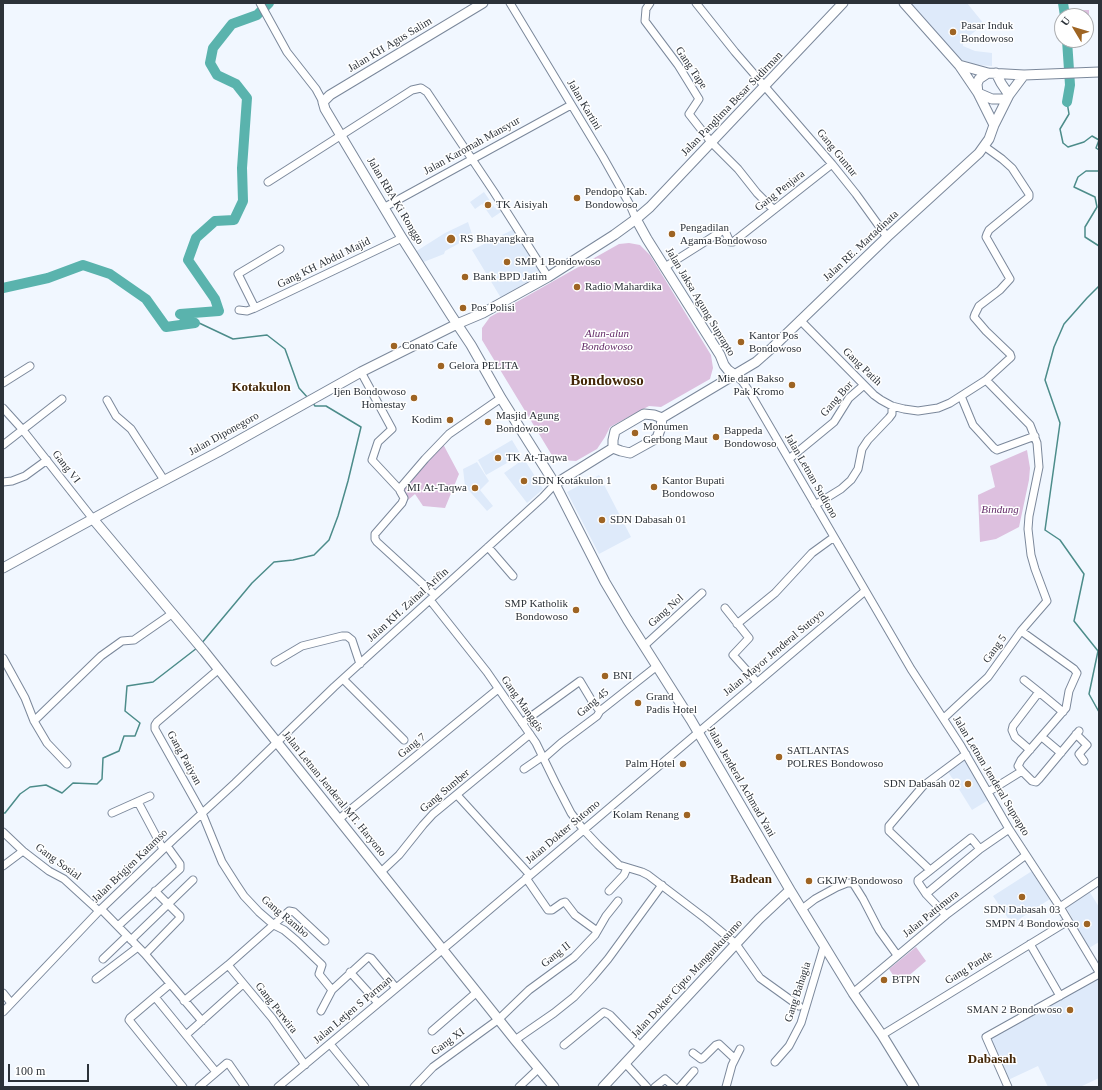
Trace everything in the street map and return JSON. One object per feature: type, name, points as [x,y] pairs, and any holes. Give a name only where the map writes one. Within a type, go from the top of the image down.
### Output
[{"type":"main road","name":"Jalan KH Agus Salim","points":[[323,102],[330,95],[484,3]]},
{"type":"main road","name":"Jalan Panglima Besar Sudirman","points":[[548,277],[636,219],[650,207],[843,3]]},
{"type":"main road","points":[[904,3],[959,66],[978,93],[994,125]]},
{"type":"main road","points":[[959,66],[992,73],[1024,75],[1099,72]]},
{"type":"main road","points":[[978,93],[977,84],[979,79],[992,73]]},
{"type":"main road","points":[[978,93],[992,99],[1008,97],[1001,83],[992,73]]},
{"type":"main road","name":"Jalan RE. Martadinata","points":[[662,418],[756,362],[887,237],[979,153],[989,139],[994,125],[1008,97],[1024,75]]},
{"type":"main road","name":"Jalan RBA Ki Ronggo","points":[[323,102],[324,109],[385,207],[402,238],[471,345],[501,398]]},
{"type":"main road","name":"Jalan Jaksa Agung Suprapto","points":[[636,219],[720,355],[724,365],[735,375]]},
{"type":"main road","name":"Jalan Diponegoro","points":[[3,568],[218,452],[361,372],[457,324],[483,313],[548,277]]},
{"type":"main road","name":"Jalan Jenderal Achmad Yani","points":[[501,398],[555,484],[606,582],[698,732],[790,890],[853,993],[882,1035],[914,1087]]},
{"type":"main road","points":[[644,414],[662,418],[661,427],[657,438],[630,453],[613,448],[615,431],[644,414]]},
{"type":"main road","points":[[555,484],[613,448]]},
{"type":"main road","name":"Jalan Letnan Jenderal MT. Haryono","points":[[93,519],[219,669],[538,1069],[554,1087]]},
{"type":"main road","name":"Jalan Dokter Cipto Mangunkusumo","points":[[602,1087],[736,944],[790,890]]},
{"type":"street","name":"Jalan RBA Ki Ronggo","points":[[260,3],[287,52],[316,89],[323,102]]},
{"type":"street","name":"Jalan Kartini","points":[[510,3],[630,205],[636,219]]},
{"type":"street","name":"Gang Tape","points":[[650,3],[646,9],[645,21],[678,65],[699,99],[689,114],[711,142]]},
{"type":"street","name":"Gang Guntur","points":[[696,3],[765,87],[832,164],[887,237]]},
{"type":"street","points":[[268,182],[412,90],[421,88],[427,92],[548,277]]},
{"type":"street","name":"Jalan RBA Ki Ronggo","points":[[316,89],[330,95]]},
{"type":"street","name":"Jalan Karomah Mansyur","points":[[385,207],[571,105]]},
{"type":"street","points":[[711,142],[773,209]]},
{"type":"street","name":"Gang Patih","points":[[800,320],[864,385],[881,400],[892,406],[904,409],[918,411],[938,408],[950,403],[986,380],[1011,357],[1010,354],[974,317],[979,306],[1000,290],[1009,282],[1010,279],[986,237],[989,230],[1029,197],[1029,194],[1012,168],[984,146]]},
{"type":"street","name":"Gang Penjara","points":[[665,267],[722,231],[725,232],[730,242],[733,242],[832,164]]},
{"type":"street","name":"Gang KH Abdul Majid","points":[[239,310],[247,311],[255,308],[402,238]]},
{"type":"street","points":[[255,308],[238,274],[280,249]]},
{"type":"street","points":[[3,383],[30,366]]},
{"type":"street","points":[[361,372],[392,429],[378,442],[372,460],[400,490],[424,459],[445,438],[501,398]]},
{"type":"street","name":"Jalan Letnan Sudiono","points":[[735,375],[742,381],[749,391],[865,591]]},
{"type":"street","points":[[962,396],[973,425],[994,448],[998,450],[1034,436],[1030,425],[986,380]]},
{"type":"street","name":"Gang Bor","points":[[789,459],[834,422],[850,398],[864,385]]},
{"type":"street","points":[[3,445],[62,399]]},
{"type":"street","points":[[107,400],[116,416],[131,429],[164,480]]},
{"type":"street","points":[[816,505],[841,489],[851,480],[858,469],[862,449],[868,440],[892,414],[892,406]]},
{"type":"street","name":"Gang VI","points":[[3,408],[22,429],[93,519]]},
{"type":"street","name":"Gang 5","points":[[944,718],[988,677],[1021,631],[1046,603],[1046,597],[1031,555],[1028,529],[1038,467],[1037,443],[1034,436]]},
{"type":"street","points":[[3,482],[12,481],[25,476],[47,460]]},
{"type":"street","name":"Jalan KH. Zainal Arifin","points":[[277,742],[343,679],[433,598],[555,484]]},
{"type":"street","name":"Gang Manggis","points":[[400,490],[404,497],[404,501],[377,531],[375,539],[433,598],[530,734],[544,757],[568,807],[583,829],[611,859],[619,865],[642,872],[662,885],[706,919],[736,944],[760,978],[799,1006]]},
{"type":"street","points":[[738,624],[775,593],[812,553],[834,537]]},
{"type":"street","points":[[488,547],[513,576]]},
{"type":"street","name":"Jalan Letnan Jenderal Suprapto","points":[[865,591],[911,669],[966,754],[1009,829],[1096,962],[1099,973]]},
{"type":"street","name":"Jalan Mayor Jenderal Sutoyo","points":[[698,732],[865,591]]},
{"type":"street","name":"Gang Nol","points":[[644,646],[702,593]]},
{"type":"street","points":[[725,608],[748,638],[733,655],[757,682]]},
{"type":"street","points":[[34,721],[101,656],[122,641],[134,640],[172,614]]},
{"type":"street","points":[[1021,631],[1076,671],[1077,674],[1069,692],[1066,708],[1018,766],[1032,781],[1036,782],[1077,732],[1087,745],[1079,754],[1084,761]]},
{"type":"street","points":[[275,662],[302,646],[347,636],[352,640],[360,664]]},
{"type":"street","points":[[3,658],[25,698],[34,721],[47,743],[67,764]]},
{"type":"street","name":"Gang 45","points":[[524,769],[544,757],[597,716],[600,711],[657,666]]},
{"type":"street","name":"Gang Patiyan","points":[[202,813],[154,727],[157,722],[219,669]]},
{"type":"street","points":[[343,679],[404,740]]},
{"type":"street","points":[[1024,680],[1063,712]]},
{"type":"street","points":[[522,723],[580,681],[592,702],[600,711]]},
{"type":"street","name":"Gang 7","points":[[339,819],[498,689]]},
{"type":"street","points":[[1030,750],[1016,737],[1012,730],[1013,726],[1039,692]]},
{"type":"street","name":"Jalan Dokter Sutomo","points":[[443,949],[698,732]]},
{"type":"street","name":"Gang Sumber","points":[[381,872],[399,855],[433,814],[530,734]]},
{"type":"street","points":[[1042,736],[1061,753]]},
{"type":"street","name":"Jalan Brigjen Katamso","points":[[3,1012],[100,910],[277,742]]},
{"type":"street","points":[[930,870],[889,831],[889,826],[923,786],[966,754]]},
{"type":"street","points":[[988,792],[1022,772]]},
{"type":"street","points":[[457,795],[528,877],[548,910],[552,910],[565,902],[575,915],[597,931]]},
{"type":"street","points":[[112,813],[150,796]]},
{"type":"street","points":[[118,926],[180,868],[180,864],[165,848],[138,802]]},
{"type":"street","name":"Gang Rambo","points":[[202,813],[222,862],[244,896],[274,925],[297,941],[322,965],[319,974],[332,990]]},
{"type":"street","points":[[926,894],[980,849],[1009,829]]},
{"type":"street","name":"Gang Sosial","points":[[4,837],[50,871],[64,879],[118,926],[202,1021]]},
{"type":"street","points":[[946,915],[926,894],[918,880],[971,838],[980,849]]},
{"type":"street","points":[[3,866],[23,851]]},
{"type":"street","name":"Jalan Pattimura","points":[[853,993],[946,915],[1026,855]]},
{"type":"street","points":[[609,891],[624,875],[627,868]]},
{"type":"street","points":[[103,959],[194,880]]},
{"type":"street","points":[[1060,907],[1099,881]]},
{"type":"street","points":[[802,909],[815,899],[837,887],[853,884],[863,899],[879,930],[898,955]]},
{"type":"street","points":[[515,1040],[574,997],[608,959],[662,885]]},
{"type":"street","points":[[144,954],[180,919],[180,916],[155,891]]},
{"type":"street","name":"Gang II","points":[[499,1019],[529,990],[574,957],[585,947],[618,901]]},
{"type":"street","points":[[184,1001],[228,965],[289,911],[292,911],[325,941]]},
{"type":"street","name":"Gang Pande","points":[[882,1035],[1068,921]]},
{"type":"street","points":[[1030,944],[1060,996]]},
{"type":"street","points":[[96,979],[138,947]]},
{"type":"street","name":"Jalan Letjen S Parman","points":[[278,1087],[443,949]]},
{"type":"street","name":"Gang Bahagia","points":[[775,1062],[789,1046],[801,1023],[826,950]]},
{"type":"street","points":[[321,1011],[332,990],[367,957],[370,957],[396,988]]},
{"type":"street","name":"Gang Perwira","points":[[228,965],[272,1018],[305,1065]]},
{"type":"street","points":[[350,972],[378,1003]]},
{"type":"street","points":[[1008,1087],[986,1037],[1099,973]]},
{"type":"street","points":[[170,984],[129,1020],[183,1087]]},
{"type":"street","points":[[186,1035],[244,984]]},
{"type":"street","points":[[432,1031],[477,992]]},
{"type":"street","points":[[3,993],[11,1003]]},
{"type":"street","points":[[155,998],[216,1072]]},
{"type":"street","points":[[564,1045],[602,1013],[606,1012],[640,1046]]},
{"type":"street","name":"Gang XI","points":[[414,1087],[433,1067],[499,1019]]},
{"type":"street","points":[[330,1044],[365,1087]]},
{"type":"street","points":[[693,1053],[701,1059],[719,1044],[734,1058]]},
{"type":"street","points":[[726,1087],[734,1058],[740,1049]]},
{"type":"street","points":[[199,1087],[228,1063],[245,1087]]},
{"type":"street","points":[[625,1063],[647,1087]]},
{"type":"street","points":[[519,1087],[538,1069]]},
{"type":"street","points":[[680,1087],[694,1071]]},
{"type":"street","points":[[655,1087],[664,1079],[674,1087]]},
{"type":"shaded area","name":"Pasar Induk Bondowoso","points":[[910,3],[967,3],[984,24],[963,41],[963,46],[975,51],[992,53],[992,66],[977,65],[953,57]]},
{"type":"shaded area","name":"TK Aisiyah","points":[[484,192],[495,208],[498,207],[501,212],[492,218],[482,204],[475,209],[470,202]]},
{"type":"shaded area","name":"RS Bhayangkara","points":[[468,222],[472,234],[445,251],[444,254],[421,263],[415,252],[445,233]]},
{"type":"shaded area","name":"SMP 1 Bondowoso","points":[[514,229],[542,274],[501,298],[472,250]]},
{"type":"shaded area","name":"TK At-Taqwa","points":[[512,440],[521,455],[486,475],[478,460]]},
{"type":"shaded area","name":"SDN Kotakulon 1","points":[[524,459],[543,489],[527,503],[504,473]]},
{"type":"shaded area","name":"MI At-Taqwa","points":[[477,462],[489,481],[480,490],[493,506],[487,511],[465,486],[463,469]]},
{"type":"shaded area","name":"SDN Dabasah 01","points":[[599,475],[631,537],[599,554],[567,492]]},
{"type":"shaded area","name":"SDN Dabasah 02","points":[[965,757],[990,799],[972,810],[947,770]]},
{"type":"shaded area","name":"SDN Dabasah 03","points":[[1032,871],[1050,899],[1012,924],[993,896]]},
{"type":"shaded area","name":"SMPN 4 Bondowoso","points":[[1089,891],[1099,907],[1099,942],[1089,948],[1066,907]]},
{"type":"shaded area","name":"SMAN 2 Bondowoso","points":[[1098,979],[1099,1078],[1080,1087],[1048,1087],[1038,1066],[1008,1080],[988,1039]]},
{"type":"green space","name":"Alun-alun Bondowoso","points":[[629,243],[640,245],[650,255],[711,355],[713,368],[710,379],[661,407],[649,406],[610,427],[597,449],[576,461],[560,460],[553,457],[482,340],[482,328],[490,317],[619,244]]},
{"type":"green space","points":[[443,444],[459,474],[445,508],[423,506],[415,494],[408,500],[402,491],[419,465]]},
{"type":"green space","name":"Bindung","points":[[1027,450],[1030,468],[1029,480],[1019,527],[996,539],[980,542],[978,495],[995,487],[990,466]]},
{"type":"green space","points":[[916,947],[926,961],[899,984],[889,969]]},
{"type":"waterway","points":[[3,288],[48,278],[83,265],[110,274],[146,299],[166,327],[195,323],[180,314],[219,311],[215,299],[188,260],[196,238],[215,221],[234,220],[243,201],[242,168],[247,98],[236,84],[217,75],[210,63],[213,48],[232,24],[257,15],[269,3]]},
{"type":"waterway","points":[[1063,3],[1064,8]]},
{"type":"waterway","points":[[1067,102],[1070,85],[1068,48]]},
{"type":"waterway","points":[[1067,102],[1069,114],[1060,129],[1063,143],[1068,147],[1084,142],[1092,136],[1099,140]]},
{"type":"waterway","points":[[1099,140],[1096,148],[1099,150]]},
{"type":"waterway","points":[[1099,171],[1086,171],[1078,177],[1074,187],[1095,197],[1097,207],[1085,227],[1085,237],[1099,246]]},
{"type":"waterway","points":[[1099,286],[1064,324],[1054,347],[1045,380],[1060,423],[1045,530],[1060,540],[1084,574],[1074,621],[1098,651],[1089,694],[1099,712]]},
{"type":"waterway","points":[[180,314],[233,339],[267,335],[285,349],[299,388],[308,398]]},
{"type":"waterway","points":[[201,644],[252,583],[274,562],[293,560],[314,555],[329,540],[338,516],[348,481],[361,427],[326,406],[315,406],[313,403]]},
{"type":"waterway","points":[[3,813],[5,813],[20,794],[30,787],[46,785],[62,793],[73,783],[97,784],[102,779],[103,758],[119,751],[124,736],[135,736],[140,723],[125,711],[127,686],[153,682],[197,648]]},
{"type":"place","name":"Pasar Induk Bondowoso","points":[[953,32]]},
{"type":"place","name":"Pendopo Kab. Bondowoso","points":[[577,198]]},
{"type":"place","name":"TK Aisiyah","points":[[488,205]]},
{"type":"place","name":"Pengadilan Agama Bondowoso","points":[[672,234]]},
{"type":"place","name":"RS Bhayangkara","points":[[451,239]]},
{"type":"place","name":"SMP 1 Bondowoso","points":[[507,262]]},
{"type":"place","name":"Bank BPD Jatim","points":[[465,277]]},
{"type":"place","name":"Radio Mahardika","points":[[577,287]]},
{"type":"place","name":"Pos Polisi","points":[[463,308]]},
{"type":"place","name":"Kantor Pos Bondowoso","points":[[741,342]]},
{"type":"place","name":"Conato Cafe","points":[[394,346]]},
{"type":"place","name":"Gelora PELITA","points":[[441,366]]},
{"type":"place","name":"Mie dan Bakso Pak Kromo","points":[[792,385]]},
{"type":"place","name":"Ijen Bondowoso Homestay","points":[[414,398]]},
{"type":"place","name":"Kodim","points":[[450,420]]},
{"type":"place","name":"Masjid Agung Bondowoso","points":[[488,422]]},
{"type":"place","name":"Monumen Gerbong Maut","points":[[635,433]]},
{"type":"place","name":"Bappeda Bondowoso","points":[[716,437]]},
{"type":"place","name":"TK At-Taqwa","points":[[498,458]]},
{"type":"place","name":"SDN Kotakulon 1","points":[[524,481]]},
{"type":"place","name":"Kantor Bupati Bondowoso","points":[[654,487]]},
{"type":"place","name":"MI At-Taqwa","points":[[475,488]]},
{"type":"place","name":"SDN Dabasah 01","points":[[602,520]]},
{"type":"place","name":"SMP Katholik Bondowoso","points":[[576,610]]},
{"type":"place","name":"BNI","points":[[605,676]]},
{"type":"place","name":"Grand Padis Hotel","points":[[638,703]]},
{"type":"place","name":"SATLANTAS POLRES Bondowoso","points":[[779,757]]},
{"type":"place","name":"Palm Hotel","points":[[683,764]]},
{"type":"place","name":"SDN Dabasah 02","points":[[968,784]]},
{"type":"place","name":"Kolam Renang","points":[[687,815]]},
{"type":"place","name":"GKJW Bondowoso","points":[[809,881]]},
{"type":"place","name":"SDN Dabasah 03","points":[[1022,897]]},
{"type":"place","name":"SMPN 4 Bondowoso","points":[[1087,924]]},
{"type":"place","name":"BTPN","points":[[884,980]]},
{"type":"place","name":"SMAN 2 Bondowoso","points":[[1070,1010]]},
{"type":"district","name":"Bondowoso","points":[[607,381]]},
{"type":"district","name":"Kotakulon","points":[[261,388]]},
{"type":"district","name":"Badean","points":[[751,880]]},
{"type":"district","name":"Dabasah","points":[[992,1060]]}]
